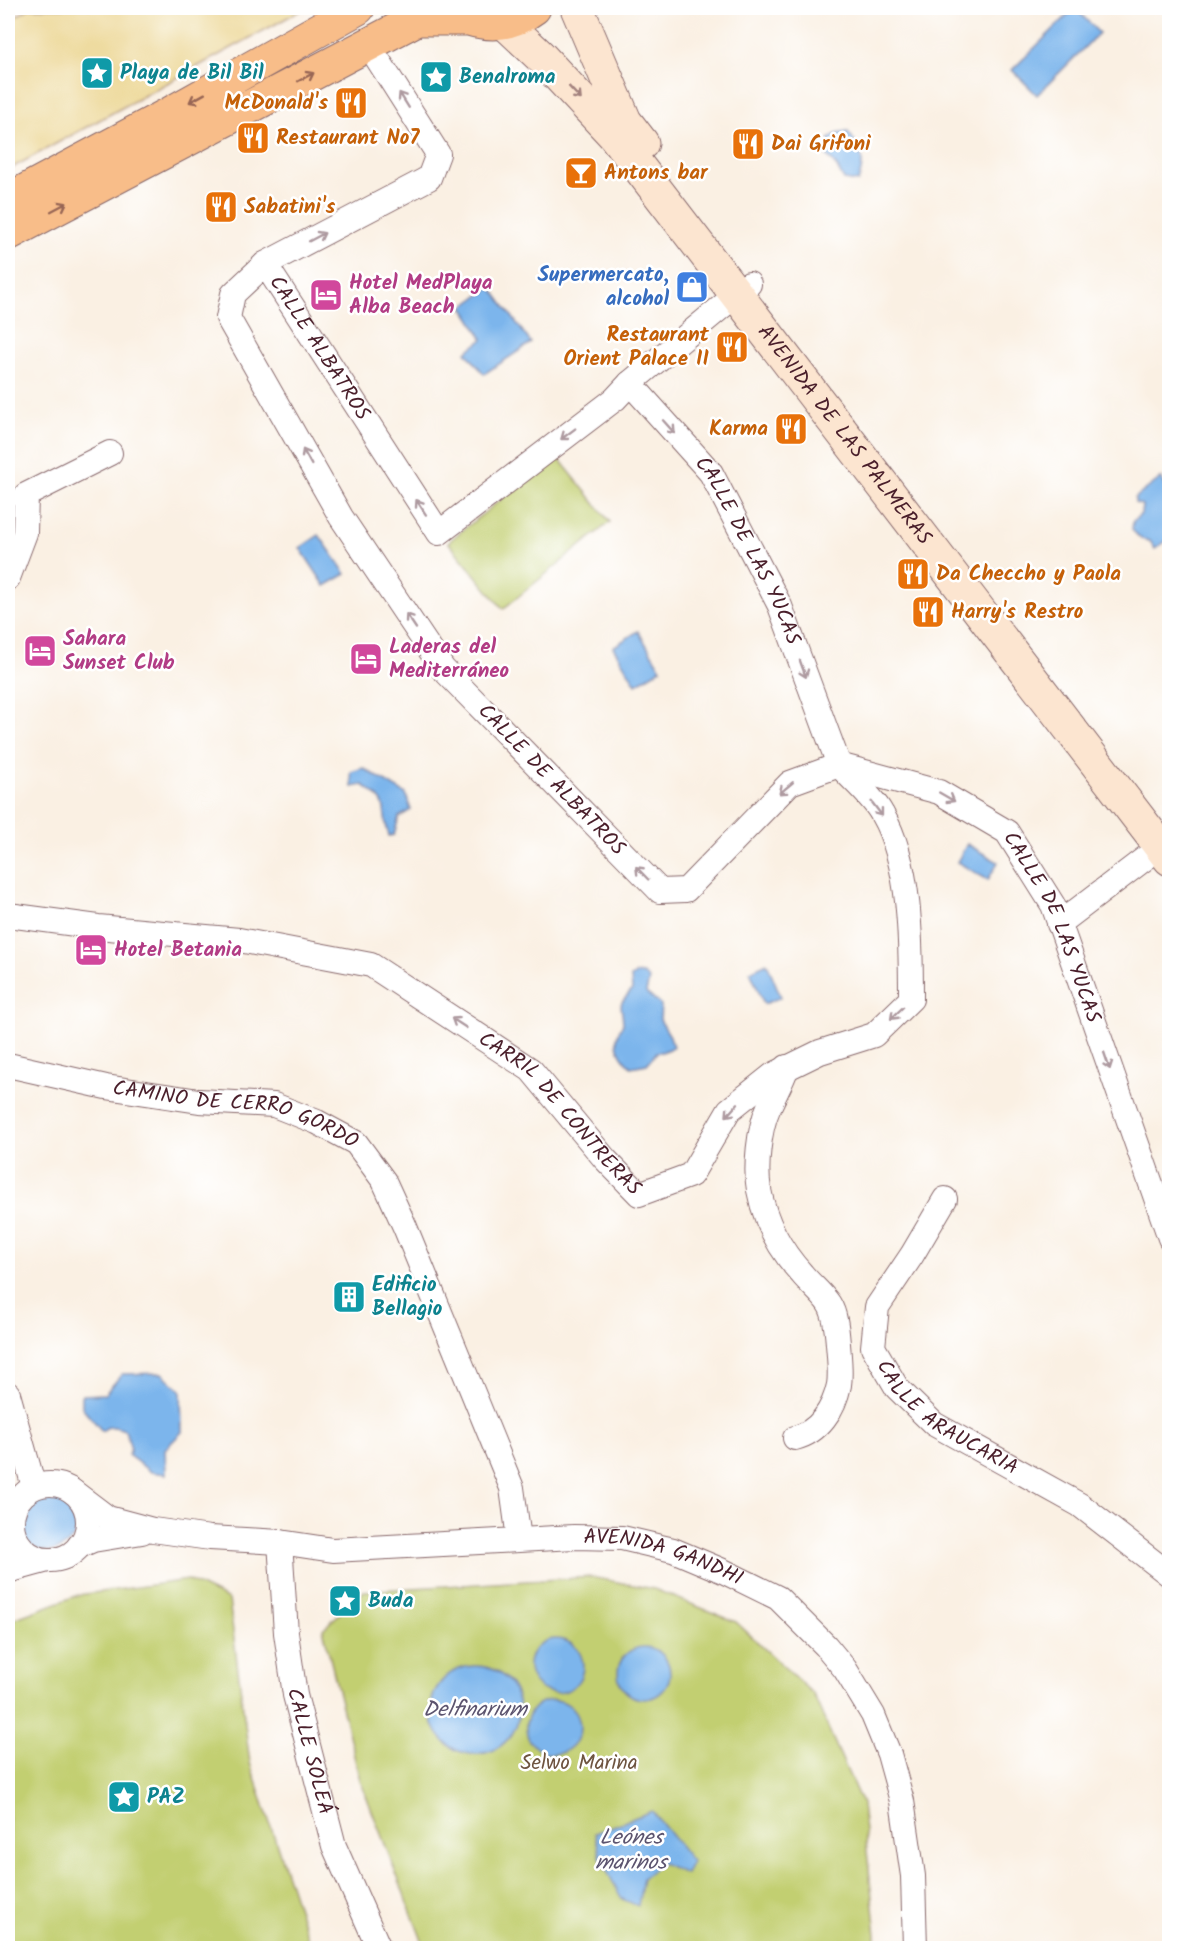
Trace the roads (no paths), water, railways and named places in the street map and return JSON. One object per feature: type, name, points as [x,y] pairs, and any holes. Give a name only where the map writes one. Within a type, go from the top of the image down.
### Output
[{"type":"main road","points":[[8,200],[169,114],[358,8]]},
{"type":"main road","points":[[8,234],[417,19],[454,13],[483,23],[504,22],[534,8]]},
{"type":"street","name":"AVENIDA DE LAS PALMERAS","points":[[577,8],[625,121],[742,289]]},
{"type":"street","name":"AVENIDA DE LAS PALMERAS","points":[[504,22],[540,56],[614,135],[742,289],[1166,844]]},
{"type":"street","name":"CALLE ALBATROS","points":[[368,44],[438,153],[429,178],[266,264],[439,533],[622,391],[742,289]]},
{"type":"street","name":"CALLE DE ALBATROS","points":[[266,264],[233,294],[228,318],[341,518],[443,669],[660,891],[686,890],[790,783],[839,765]]},
{"type":"street","name":"CALLE DE LAS YUCAS","points":[[622,391],[711,473],[780,606],[839,765],[939,792],[1007,832],[1053,905],[1170,1238]]},
{"type":"street","points":[[8,578],[25,533],[26,495],[110,453]]},
{"type":"street","name":"CARRIL DE CONTRERAS","points":[[8,915],[98,927],[239,940],[371,965],[531,1070],[605,1159],[639,1194],[692,1175],[729,1110],[772,1075],[820,1052],[874,1035],[911,999],[911,933],[898,849],[881,812],[839,765]]},
{"type":"street","points":[[1059,924],[1166,844]]},
{"type":"street","name":"CAMINO DE CERRO GORDO","points":[[8,1065],[106,1088],[199,1101],[274,1105],[317,1122],[356,1143],[384,1181],[405,1227],[512,1488],[519,1539]]},
{"type":"street","points":[[787,1067],[767,1110],[761,1131],[759,1188],[769,1222],[783,1252],[831,1306],[836,1327],[840,1366],[839,1385],[825,1419],[806,1435],[795,1438]]},
{"type":"street","name":"CALLE ARAUCARIA","points":[[945,1199],[912,1255],[877,1307],[873,1347],[897,1388],[934,1424],[1080,1505],[1170,1575]]},
{"type":"street","points":[[8,1394],[34,1486]]},
{"type":"street","points":[[8,1570],[59,1558],[70,1554],[79,1546],[85,1535],[88,1523],[86,1510],[80,1499],[71,1490],[59,1484],[46,1483],[34,1486],[23,1494],[13,1511],[12,1518],[13,1547],[48,1560]]},
{"type":"street","name":"AVENIDA GANDHI","points":[[71,1490],[108,1518],[153,1530],[210,1538],[280,1542],[333,1550],[519,1539],[622,1538],[673,1551],[723,1571],[778,1598],[826,1646],[845,1669],[873,1715],[889,1754],[902,1801],[914,1876],[915,1948]]},
{"type":"street","name":"AVENIDA GANDHI","points":[[79,1546],[93,1540],[153,1530]]},
{"type":"street","name":"CALLE SOLEÁ","points":[[280,1542],[286,1633],[295,1695],[334,1846],[379,1948]]},
{"type":"water","points":[[1075,8],[1099,33],[1037,95],[1012,70]]},
{"type":"water","points":[[848,132],[857,144],[861,155],[862,167],[858,182],[844,180],[825,153],[831,137]]},
{"type":"water","points":[[491,287],[531,343],[484,374],[466,352],[483,339],[463,307]]},
{"type":"water","points":[[1161,478],[1169,491],[1169,539],[1155,549],[1150,541],[1141,539],[1132,530],[1133,521],[1141,514],[1142,505],[1135,503],[1135,498]]},
{"type":"water","points":[[319,535],[346,574],[325,586],[300,548]]},
{"type":"water","points":[[638,631],[661,669],[636,684],[613,647]]},
{"type":"water","points":[[363,768],[406,794],[411,810],[399,817],[394,835],[389,836],[384,808],[379,798],[363,785],[352,787],[351,772]]},
{"type":"water","points":[[967,844],[998,862],[988,880],[957,862]]},
{"type":"water","points":[[767,963],[781,997],[764,1004],[750,971]]},
{"type":"water","points":[[643,974],[649,979],[646,993],[661,1005],[660,1020],[670,1036],[673,1047],[657,1052],[647,1064],[631,1067],[620,1052],[617,1036],[623,1024],[621,1005],[632,990],[631,977]]},
{"type":"water","points":[[162,1373],[181,1391],[182,1432],[165,1449],[166,1474],[151,1472],[128,1455],[131,1449],[125,1430],[110,1427],[102,1431],[82,1407],[82,1395],[105,1394],[122,1374]]},
{"type":"water","points":[[42,1491],[54,1491],[65,1496],[73,1504],[78,1521],[76,1533],[65,1546],[54,1551],[42,1551],[31,1546],[23,1538],[18,1527],[18,1515],[23,1504],[31,1496]]},
{"type":"water","name":"Delfinarium","points":[[556,1639],[575,1647],[583,1666],[575,1685],[556,1693],[537,1685],[529,1666],[537,1647]]},
{"type":"water","points":[[644,1647],[654,1649],[662,1655],[668,1663],[670,1673],[668,1683],[662,1691],[654,1697],[644,1699],[634,1697],[626,1691],[620,1683],[618,1673],[620,1663],[626,1655],[634,1649]]},
{"type":"water","name":"Delfinarium","points":[[475,1666],[492,1670],[506,1679],[515,1693],[519,1710],[515,1727],[506,1741],[492,1750],[475,1754],[458,1750],[444,1741],[435,1727],[431,1710],[435,1693],[444,1679],[458,1670]]},
{"type":"water","name":"Delfinarium","points":[[548,1700],[558,1700],[568,1704],[576,1712],[580,1727],[576,1742],[568,1750],[558,1754],[548,1754],[538,1750],[530,1742],[526,1732],[526,1722],[530,1712],[538,1704]]},
{"type":"water","name":"Leónes marinos","points":[[652,1811],[692,1861],[686,1874],[662,1863],[643,1878],[638,1906],[622,1899],[601,1860],[595,1833]]},
{"type":"place","name":"Playa de Bil Bil","points":[[97,73]]},
{"type":"place","name":"Benalroma","points":[[436,77]]},
{"type":"place","name":"McDonald's","points":[[351,103]]},
{"type":"place","name":"Restaurant No7","points":[[253,138]]},
{"type":"place","name":"Dai Grifoni","points":[[748,144]]},
{"type":"place","name":"Antons bar","points":[[581,173]]},
{"type":"place","name":"Sabatini's","points":[[221,207]]},
{"type":"place","name":"Supermercato, alcohol","points":[[692,287]]},
{"type":"place","name":"Hotel MedPlaya Alba Beach","points":[[326,295]]},
{"type":"place","name":"Restaurant Orient Palace II","points":[[732,347]]},
{"type":"place","name":"Karma","points":[[791,429]]},
{"type":"place","name":"Da Checcho y Paola","points":[[913,574]]},
{"type":"place","name":"Harry's Restro","points":[[928,612]]},
{"type":"place","name":"Sahara Sunset Club","points":[[40,651]]},
{"type":"place","name":"Laderas del Mediterráneo","points":[[366,659]]},
{"type":"place","name":"Hotel Betania","points":[[91,950]]},
{"type":"place","name":"Edificio Bellagio","points":[[349,1297]]},
{"type":"place","name":"Buda","points":[[345,1601]]},
{"type":"place","name":"PAZ","points":[[124,1797]]},
{"type":"park label","name":"Selwo Marina","points":[[579,1763]]}]
